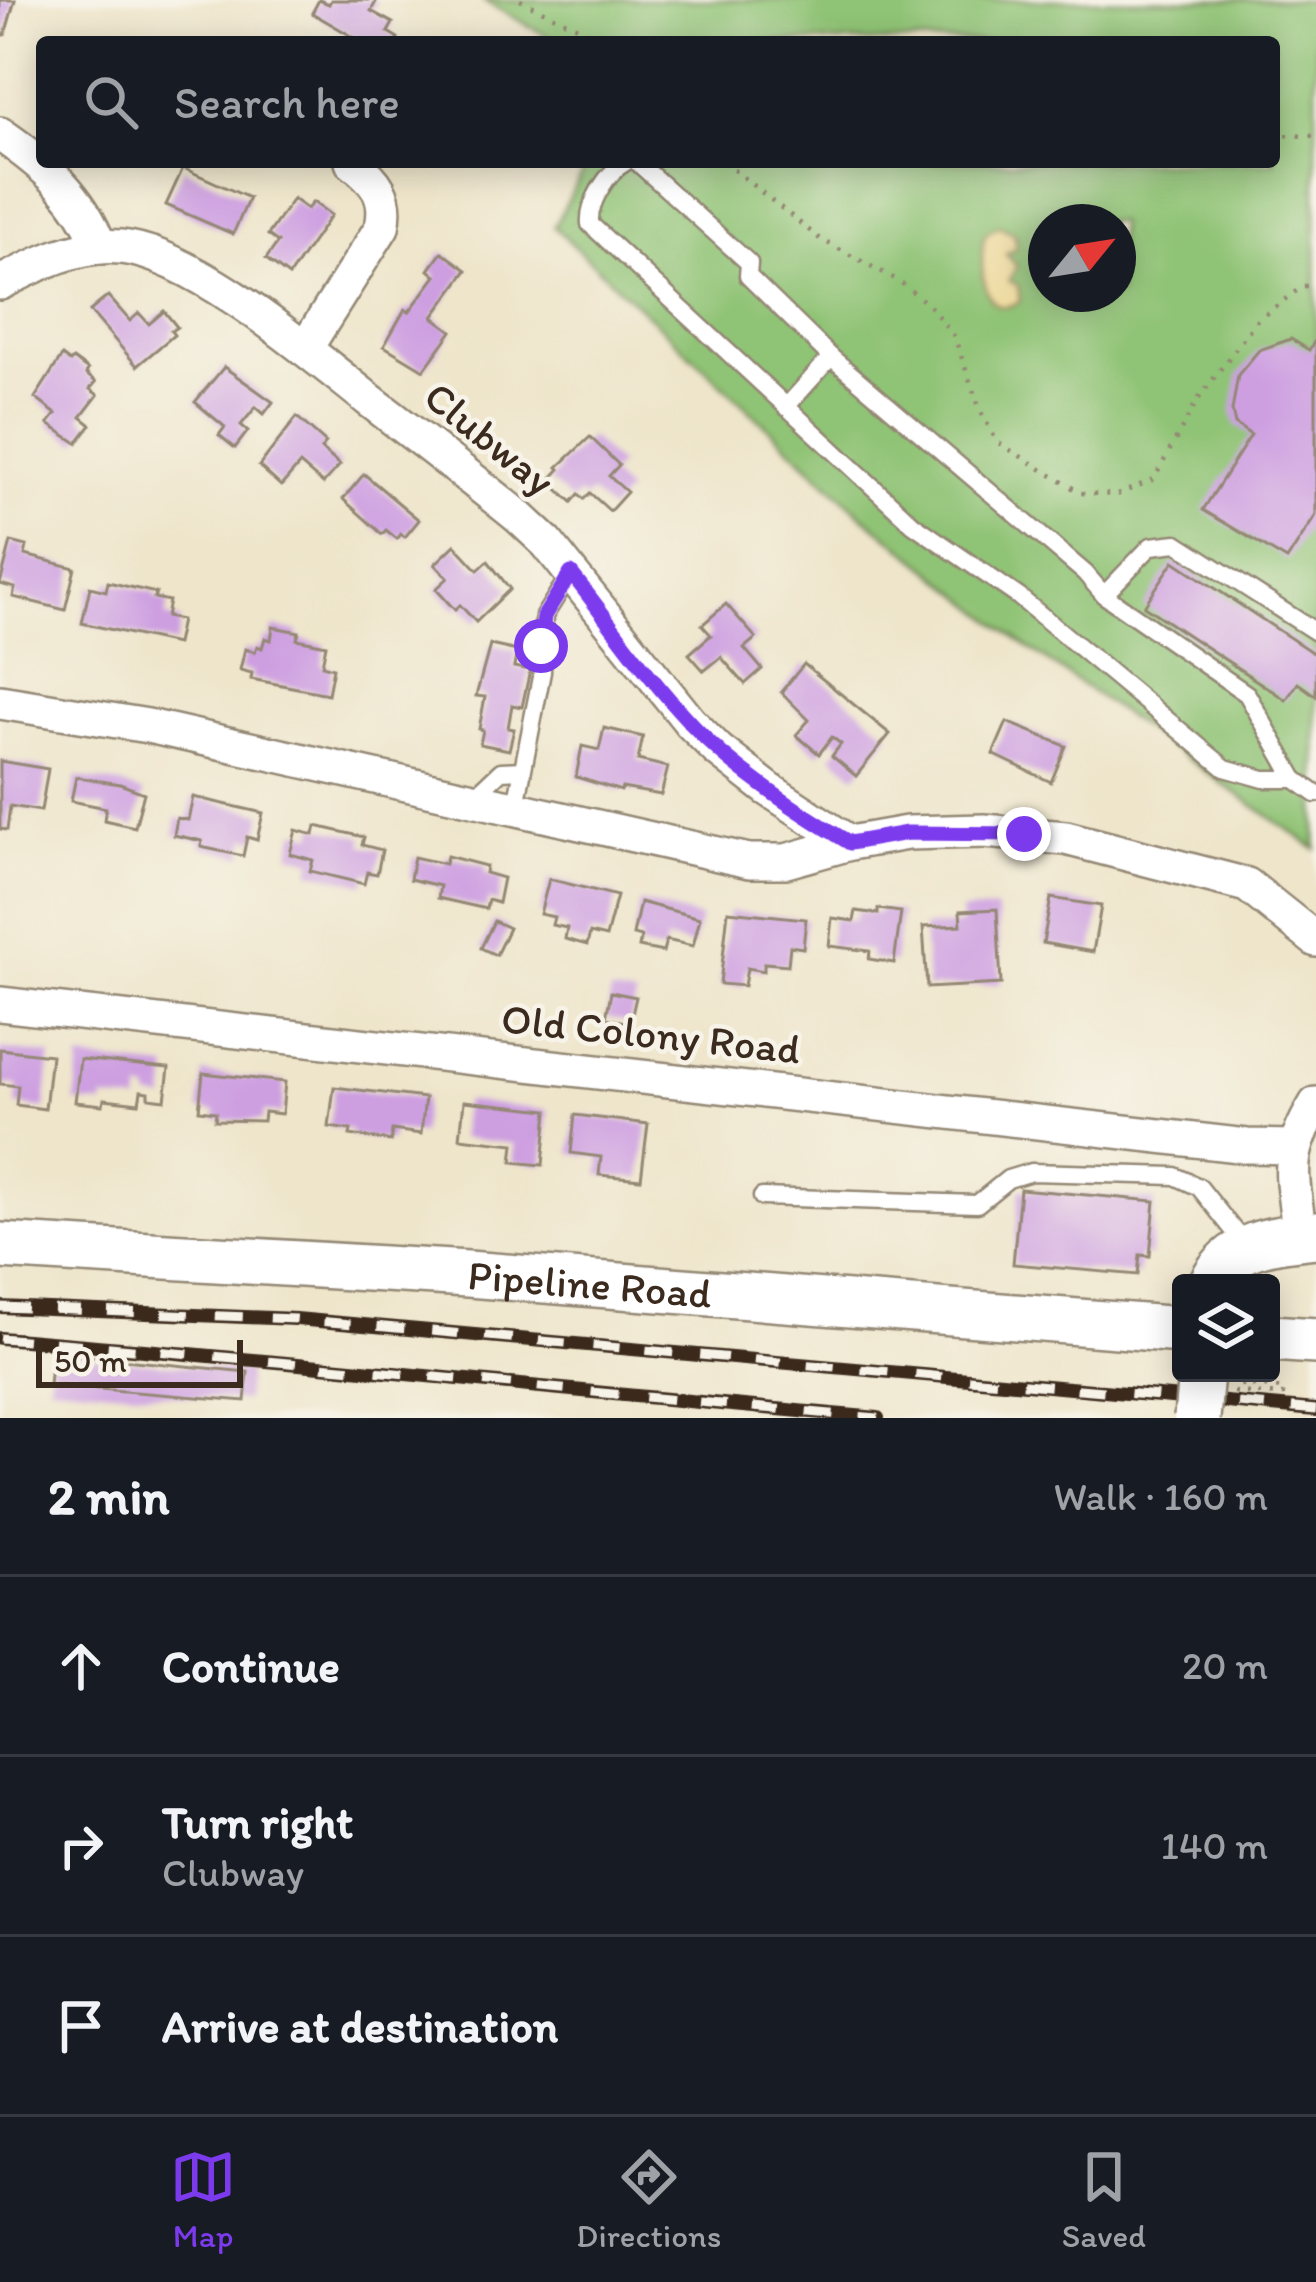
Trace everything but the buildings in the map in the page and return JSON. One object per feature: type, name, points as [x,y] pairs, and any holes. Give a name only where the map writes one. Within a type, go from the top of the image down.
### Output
[{"type":"street","points":[[0,134],[36,164]]},
{"type":"street","points":[[41,168],[70,192],[100,247]]},
{"type":"street","points":[[304,349],[382,227],[381,190],[360,168]]},
{"type":"street","name":"Clubway","points":[[0,283],[52,259],[100,247],[138,250],[239,303],[520,517],[718,750],[805,816],[850,843]]},
{"type":"street","points":[[0,702],[148,726],[748,862],[808,857],[850,843],[907,833],[984,831],[1101,845],[1247,885],[1316,940]]},
{"type":"street","name":"Old Colony Road","points":[[0,1004],[1247,1146],[1293,1147]]},
{"type":"street","points":[[1219,1274],[1231,1257],[1248,1247],[1308,1236],[1292,1175],[1293,1147],[1316,1104]]},
{"type":"street","name":"Pipeline Road","points":[[0,1246],[468,1274],[1172,1329]]},
{"type":"street","points":[[1280,1339],[1316,1341]]},
{"type":"street","points":[[1197,1418],[1214,1382]]},
{"type":"lane","points":[[615,168],[589,209],[590,224],[913,524],[1019,597],[1225,768],[1264,779],[1295,779]]},
{"type":"lane","points":[[644,168],[749,262],[748,276],[831,357],[1085,573],[1104,595],[1247,694],[1295,779],[1316,794]]},
{"type":"lane","points":[[786,407],[831,357]]},
{"type":"lane","points":[[1104,595],[1151,546],[1177,543],[1316,632]]},
{"type":"lane","points":[[515,811],[542,672],[544,616],[571,573]]},
{"type":"lane","points":[[470,800],[501,771],[522,770]]},
{"type":"lane","points":[[762,1197],[977,1204],[1008,1179],[1031,1172],[1175,1175],[1199,1186],[1248,1247]]},
{"type":"path","points":[[520,0],[594,36]]},
{"type":"path","points":[[1280,135],[1316,136]]},
{"type":"path","points":[[732,168],[820,238],[899,281],[929,305],[954,336],[997,442],[1081,493],[1118,495],[1154,479],[1197,401],[1256,321],[1303,286],[1316,286]]},
{"type":"path","points":[[1240,1382],[1283,1389],[1283,1395],[1269,1394]]},
{"type":"green space","points":[[482,0],[1316,0],[1316,849],[1019,641],[862,515],[554,227],[585,168],[1280,168],[1280,36],[547,36]]},
{"type":"sand","points":[[999,226],[1015,234],[1016,249],[1006,254],[1017,266],[1009,281],[1018,285],[1020,301],[1007,307],[990,297],[983,272],[985,234]]},
{"type":"railway","points":[[0,1307],[296,1319],[1316,1410]]},
{"type":"railway","points":[[0,1338],[878,1418]]},
{"type":"route","points":[[541,646],[544,616],[571,573],[690,722],[718,750],[805,816],[850,843],[907,833],[1024,834]]}]
